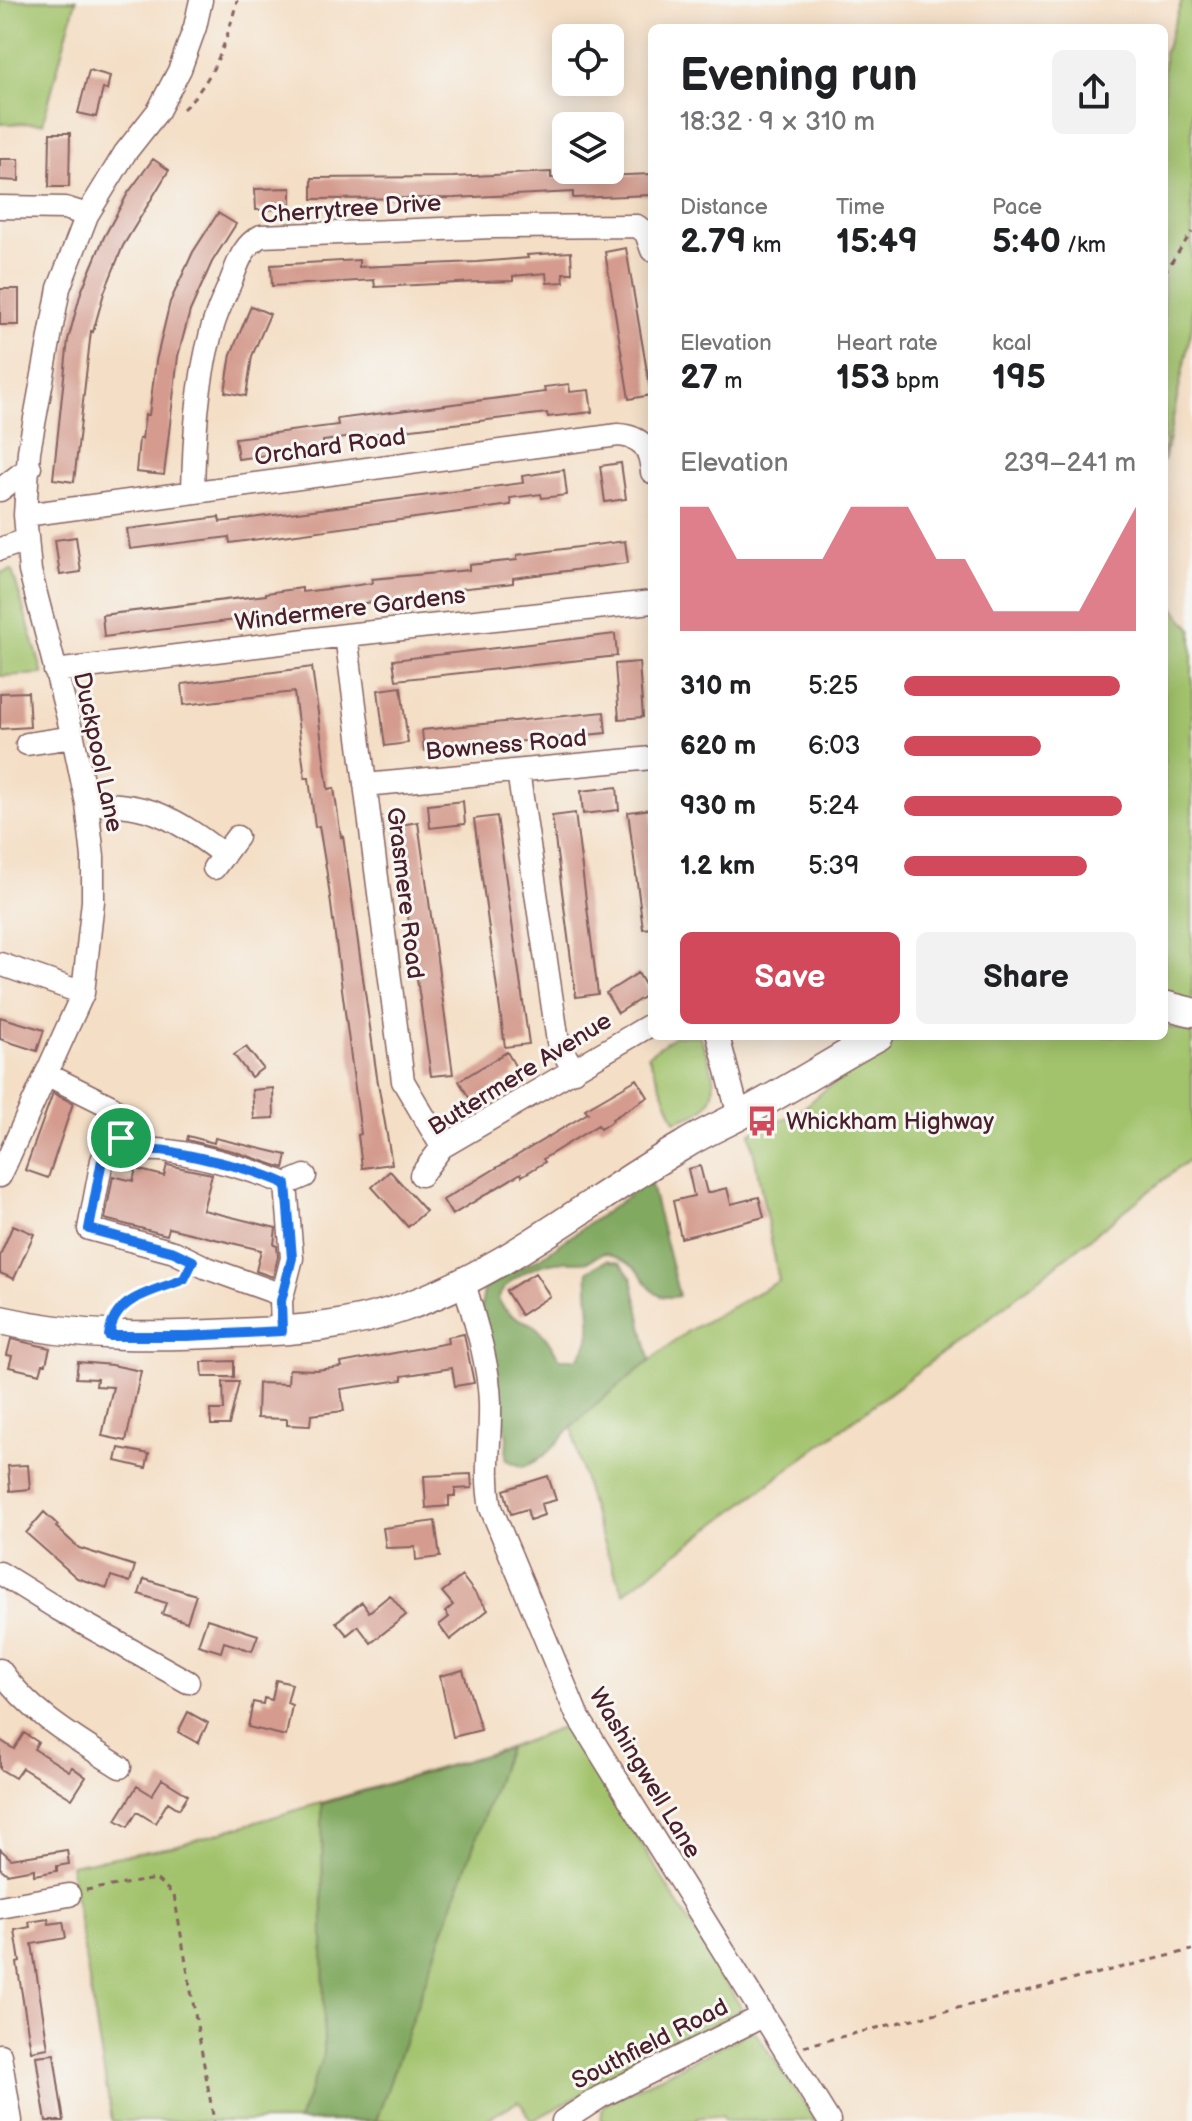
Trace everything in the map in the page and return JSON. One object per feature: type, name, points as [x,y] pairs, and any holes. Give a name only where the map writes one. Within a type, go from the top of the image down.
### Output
[{"type":"main road","points":[[1168,1006],[1192,1012]]},
{"type":"main road","points":[[0,1320],[109,1336],[187,1336],[345,1324],[401,1309],[464,1283],[505,1261],[684,1145],[872,1040]]},
{"type":"street","name":"Duckpool Lane","points":[[0,1176],[83,993],[93,901],[93,857],[87,804],[30,571],[25,515],[29,451],[59,288],[87,215],[125,153],[158,111],[180,69],[201,0]]},
{"type":"street","points":[[0,207],[65,208],[87,215]]},
{"type":"street","name":"Cherrytree Drive","points":[[193,492],[199,399],[211,332],[239,261],[253,240],[261,236],[494,227],[637,226],[648,239]]},
{"type":"street","name":"Orchard Road","points":[[25,515],[604,437],[646,438]]},
{"type":"street","points":[[0,490],[30,467]]},
{"type":"street","points":[[0,549],[27,540]]},
{"type":"street","name":"Windermere Gardens","points":[[55,671],[648,602]]},
{"type":"street","name":"Grasmere Road","points":[[346,635],[403,1081],[442,1147]]},
{"type":"street","points":[[27,744],[73,737]]},
{"type":"street","name":"Bowness Road","points":[[365,785],[648,758]]},
{"type":"street","points":[[518,771],[558,1042],[574,1071]]},
{"type":"street","points":[[87,804],[122,803],[156,812],[225,853]]},
{"type":"street","points":[[0,964],[83,993]]},
{"type":"street","name":"Buttermere Avenue","points":[[421,1175],[442,1147],[648,1026]]},
{"type":"street","points":[[719,1040],[739,1116]]},
{"type":"street","points":[[46,1074],[112,1107],[121,1138],[138,1150],[169,1151],[296,1180],[292,1258],[282,1295],[282,1331]]},
{"type":"street","points":[[121,1138],[102,1160],[89,1229],[174,1252],[282,1295]]},
{"type":"street","name":"Washingwell Lane","points":[[464,1283],[477,1325],[490,1401],[486,1483],[491,1508],[577,1715],[829,2121]]},
{"type":"street","points":[[0,1573],[188,1682]]},
{"type":"street","points":[[0,1670],[20,1694],[55,1726],[120,1767]]},
{"type":"street","points":[[0,1907],[69,1895]]},
{"type":"street","name":"Southfield Road","points":[[563,2121],[600,2097],[763,2016]]},
{"type":"street","points":[[0,2055],[11,2121]]},
{"type":"path","points":[[174,118],[201,92],[228,37],[237,0]]},
{"type":"path","points":[[1168,267],[1192,232]]},
{"type":"path","points":[[109,1336],[111,1318],[129,1300],[184,1279],[193,1261]]},
{"type":"path","points":[[69,1895],[92,1888],[156,1879],[174,1895],[214,2121]]},
{"type":"path","points":[[786,2051],[1192,1950]]},
{"type":"green space","points":[[0,0],[76,0],[43,123],[0,124]]},
{"type":"green space","points":[[1182,0],[1192,0],[1192,326],[1168,442],[1168,42]]},
{"type":"green space","points":[[12,570],[43,674],[0,676],[0,573]]},
{"type":"green space","points":[[1168,601],[1192,629],[1192,1003],[1168,997]]},
{"type":"green space","points":[[1168,1027],[1192,1032],[1192,1157],[1002,1308],[624,1593],[593,1511],[572,1426],[688,1331],[779,1281],[750,1133],[798,1113],[827,1088],[892,1043],[902,1040],[1168,1040]]},
{"type":"green space","points":[[669,1040],[701,1040],[711,1066],[714,1087],[707,1105],[675,1121],[648,1055]]},
{"type":"green space","points":[[650,1181],[679,1296],[668,1297],[654,1292],[636,1269],[605,1253],[588,1261],[563,1261],[539,1266],[514,1279],[498,1299],[509,1313],[536,1327],[560,1359],[577,1359],[590,1335],[588,1271],[607,1260],[620,1263],[632,1279],[650,1361],[539,1459],[523,1467],[506,1460],[507,1438],[493,1351],[480,1315],[484,1290],[497,1279],[540,1258]]},
{"type":"green space","points":[[569,1725],[742,2009],[532,2121],[519,2101],[484,2121],[112,2121],[70,1865],[171,1847],[508,1748]]},
{"type":"green space","points":[[508,1748],[376,2121],[298,2121],[324,2053],[322,1804]]},
{"type":"green space","points":[[754,2030],[816,2121],[725,2121],[723,2115],[696,2118],[697,2121],[601,2121],[603,2105]]},
{"type":"building","points":[[89,70],[110,76],[107,90],[103,89],[96,117],[78,113]]},
{"type":"building","points":[[50,133],[70,133],[69,187],[49,187]]},
{"type":"building","points":[[0,159],[19,159],[19,181],[0,180]]},
{"type":"building","points":[[153,159],[169,170],[123,246],[91,331],[74,482],[53,479],[68,340],[81,292],[104,237],[128,193]]},
{"type":"building","points":[[551,172],[552,184],[624,184],[624,175],[648,174],[648,195],[573,198],[573,192],[454,198],[312,199],[312,178],[453,177]]},
{"type":"building","points":[[291,188],[291,209],[256,210],[255,189]]},
{"type":"building","points":[[218,213],[236,224],[212,262],[190,311],[178,356],[164,475],[136,472],[139,439],[142,439],[145,415],[149,415],[156,361],[170,302],[193,252]]},
{"type":"building","points":[[626,248],[648,377],[648,396],[629,399],[605,252]]},
{"type":"building","points":[[571,252],[572,273],[563,273],[564,282],[547,283],[546,273],[513,276],[513,281],[375,287],[374,280],[272,286],[271,265],[359,260],[359,267],[477,262]]},
{"type":"building","points":[[0,289],[19,289],[19,325],[0,325]]},
{"type":"building","points":[[251,306],[270,314],[252,356],[246,396],[225,392],[231,354]]},
{"type":"building","points":[[569,384],[570,392],[589,390],[592,412],[548,417],[547,413],[395,431],[323,441],[323,447],[238,459],[235,438],[338,425],[337,419],[545,392],[544,387]]},
{"type":"building","points":[[621,463],[626,499],[605,502],[600,466]]},
{"type":"building","points":[[564,470],[567,495],[510,498],[511,505],[230,543],[229,537],[130,549],[127,529],[219,517],[220,522],[523,483],[522,476]]},
{"type":"building","points":[[76,537],[81,572],[60,575],[55,540]]},
{"type":"building","points":[[625,541],[628,563],[513,578],[513,583],[357,604],[357,608],[323,612],[322,609],[104,637],[102,615],[302,588],[302,592],[337,588],[373,583],[372,579],[469,570],[469,565],[517,560],[517,555]]},
{"type":"building","points":[[615,634],[617,656],[396,680],[393,660]]},
{"type":"building","points":[[639,662],[643,717],[619,719],[615,664]]},
{"type":"building","points":[[312,667],[328,789],[334,788],[343,836],[392,1164],[362,1168],[358,1135],[361,1134],[327,874],[319,826],[315,827],[309,778],[305,778],[294,692],[184,705],[182,684]]},
{"type":"building","points":[[401,687],[408,743],[385,746],[378,690]]},
{"type":"building","points":[[28,692],[30,727],[0,729],[0,693]]},
{"type":"building","points":[[604,712],[606,733],[424,751],[422,730]]},
{"type":"building","points":[[617,787],[619,810],[583,814],[581,791]]},
{"type":"building","points":[[463,801],[465,824],[430,828],[428,805]]},
{"type":"building","points":[[648,810],[648,928],[643,929],[628,812]]},
{"type":"building","points":[[575,813],[598,994],[576,997],[552,816]]},
{"type":"building","points":[[497,816],[529,1044],[505,1047],[474,819]]},
{"type":"building","points":[[418,822],[453,1074],[431,1076],[395,826]]},
{"type":"building","points":[[638,973],[648,990],[648,994],[618,1013],[606,993]]},
{"type":"building","points":[[0,1017],[44,1030],[37,1051],[0,1039]]},
{"type":"building","points":[[246,1047],[263,1068],[251,1077],[234,1055]]},
{"type":"building","points":[[507,1052],[518,1071],[471,1101],[459,1081]]},
{"type":"building","points":[[637,1079],[648,1097],[600,1129],[598,1125],[543,1159],[545,1162],[522,1176],[521,1173],[452,1215],[443,1200],[588,1113],[585,1109]]},
{"type":"building","points":[[273,1088],[274,1118],[254,1119],[252,1090]]},
{"type":"building","points":[[53,1093],[73,1103],[48,1178],[25,1170]]},
{"type":"building","points":[[188,1136],[214,1143],[215,1138],[287,1155],[284,1168],[187,1140]]},
{"type":"building","points":[[167,1165],[212,1174],[203,1210],[276,1228],[274,1245],[277,1246],[278,1257],[273,1277],[256,1271],[261,1250],[169,1228],[167,1235],[105,1219],[113,1176],[133,1181],[136,1169],[164,1176]]},
{"type":"building","points":[[700,1166],[707,1193],[727,1188],[731,1204],[759,1197],[764,1217],[681,1238],[673,1201],[694,1196],[688,1169]]},
{"type":"building","points":[[390,1171],[426,1211],[408,1227],[372,1187]]},
{"type":"building","points":[[13,1225],[34,1234],[14,1279],[0,1273],[0,1255]]},
{"type":"building","points":[[535,1273],[550,1296],[521,1315],[506,1291]]},
{"type":"building","points":[[464,1334],[474,1383],[455,1386],[452,1368],[402,1376],[402,1380],[341,1389],[344,1411],[311,1415],[310,1426],[287,1425],[287,1419],[257,1418],[258,1383],[288,1384],[289,1369],[342,1367],[341,1363],[448,1343],[447,1337]]},
{"type":"building","points":[[11,1339],[50,1348],[40,1374],[9,1367],[12,1356],[7,1355]]},
{"type":"building","points":[[234,1361],[234,1377],[203,1377],[202,1362]]},
{"type":"building","points":[[78,1362],[141,1371],[126,1441],[102,1436],[113,1387],[96,1386],[97,1379],[76,1378]]},
{"type":"building","points":[[223,1382],[239,1382],[229,1425],[211,1425],[210,1410],[224,1410]]},
{"type":"building","points":[[119,1448],[149,1454],[146,1468],[116,1461]]},
{"type":"building","points":[[28,1465],[30,1489],[10,1491],[8,1466]]},
{"type":"building","points":[[471,1474],[472,1488],[455,1489],[455,1496],[449,1496],[449,1506],[426,1508],[424,1476]]},
{"type":"building","points":[[548,1476],[556,1500],[541,1504],[544,1515],[530,1520],[527,1509],[511,1514],[504,1490]]},
{"type":"building","points":[[44,1512],[79,1548],[135,1566],[130,1582],[111,1576],[107,1588],[77,1578],[26,1533]]},
{"type":"building","points":[[435,1521],[440,1557],[416,1560],[415,1547],[386,1548],[383,1528]]},
{"type":"building","points":[[462,1576],[488,1610],[450,1640],[439,1625],[449,1617],[445,1612],[453,1605],[442,1592]]},
{"type":"building","points":[[144,1579],[196,1595],[187,1622],[162,1614],[166,1603],[139,1594]]},
{"type":"building","points":[[390,1595],[406,1615],[371,1643],[358,1626],[347,1635],[336,1622],[362,1602],[369,1612]]},
{"type":"building","points":[[207,1619],[258,1635],[252,1651],[224,1642],[221,1652],[198,1645]]},
{"type":"building","points":[[463,1670],[481,1730],[453,1737],[440,1676]]},
{"type":"building","points":[[276,1680],[292,1684],[287,1703],[292,1705],[286,1736],[248,1727],[253,1702],[263,1704],[264,1698],[272,1700]]},
{"type":"building","points":[[188,1712],[208,1723],[198,1743],[178,1732]]},
{"type":"building","points":[[24,1733],[38,1742],[34,1749],[69,1771],[72,1767],[86,1777],[72,1799],[22,1768],[15,1778],[0,1769],[0,1740],[14,1749]]},
{"type":"building","points":[[162,1779],[188,1795],[179,1809],[168,1802],[155,1823],[137,1812],[128,1827],[116,1820],[137,1786],[152,1795]]},
{"type":"building","points":[[0,1849],[11,1859],[67,1850],[69,1864],[57,1866],[57,1871],[34,1875],[34,1869],[7,1874],[0,1868]]},
{"type":"building","points":[[48,1919],[49,1924],[63,1922],[66,1938],[32,1944],[48,2048],[31,2051],[15,1930],[30,1927],[29,1922]]},
{"type":"building","points":[[54,2054],[64,2121],[46,2121],[41,2091],[36,2056]]},
{"type":"place","name":"Whickham Highway","points":[[762,1121]]},
{"type":"route","points":[[121,1138],[138,1150],[169,1151],[269,1176],[286,1184],[292,1258],[281,1301],[282,1331],[109,1336],[111,1318],[129,1300],[184,1279],[193,1261],[174,1252],[89,1229],[102,1160],[121,1138]]}]
